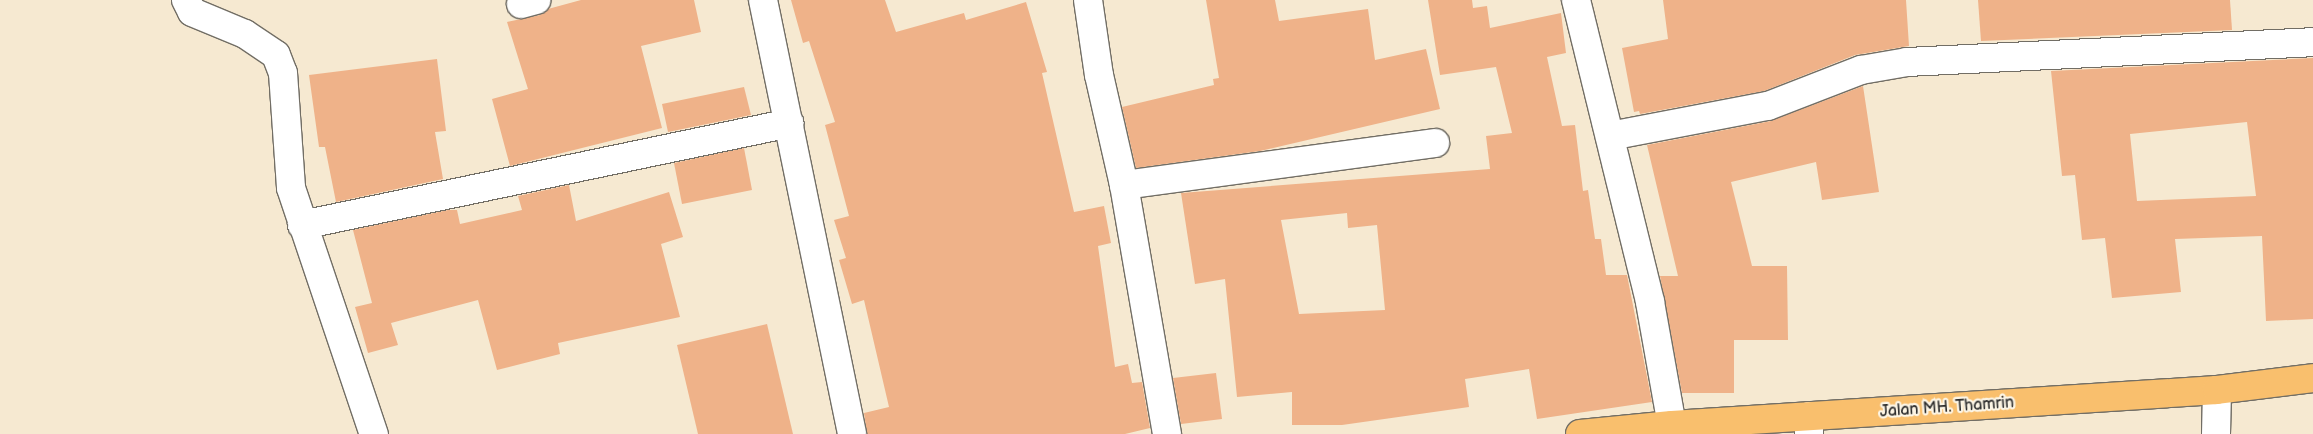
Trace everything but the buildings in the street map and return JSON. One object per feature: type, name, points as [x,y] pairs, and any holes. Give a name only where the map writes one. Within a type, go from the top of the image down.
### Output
[{"type":"main road","name":"Jalan MH. Thamrin","points":[[1580,434],[1672,425],[1809,425],[2217,390],[2313,378]]},
{"type":"street","points":[[186,0],[192,12],[245,34],[276,55],[283,73],[291,188],[374,434]]},
{"type":"street","points":[[763,0],[852,434]]},
{"type":"street","points":[[1088,0],[1099,75],[1124,185],[1167,434]]},
{"type":"street","points":[[1576,0],[1650,302],[1672,425]]},
{"type":"street","points":[[1610,136],[1768,106],[1862,70],[1907,62],[2313,42]]},
{"type":"street","points":[[302,225],[789,123]]},
{"type":"street","points":[[1124,185],[1435,143]]},
{"type":"street","points":[[2216,434],[2217,390]]}]
